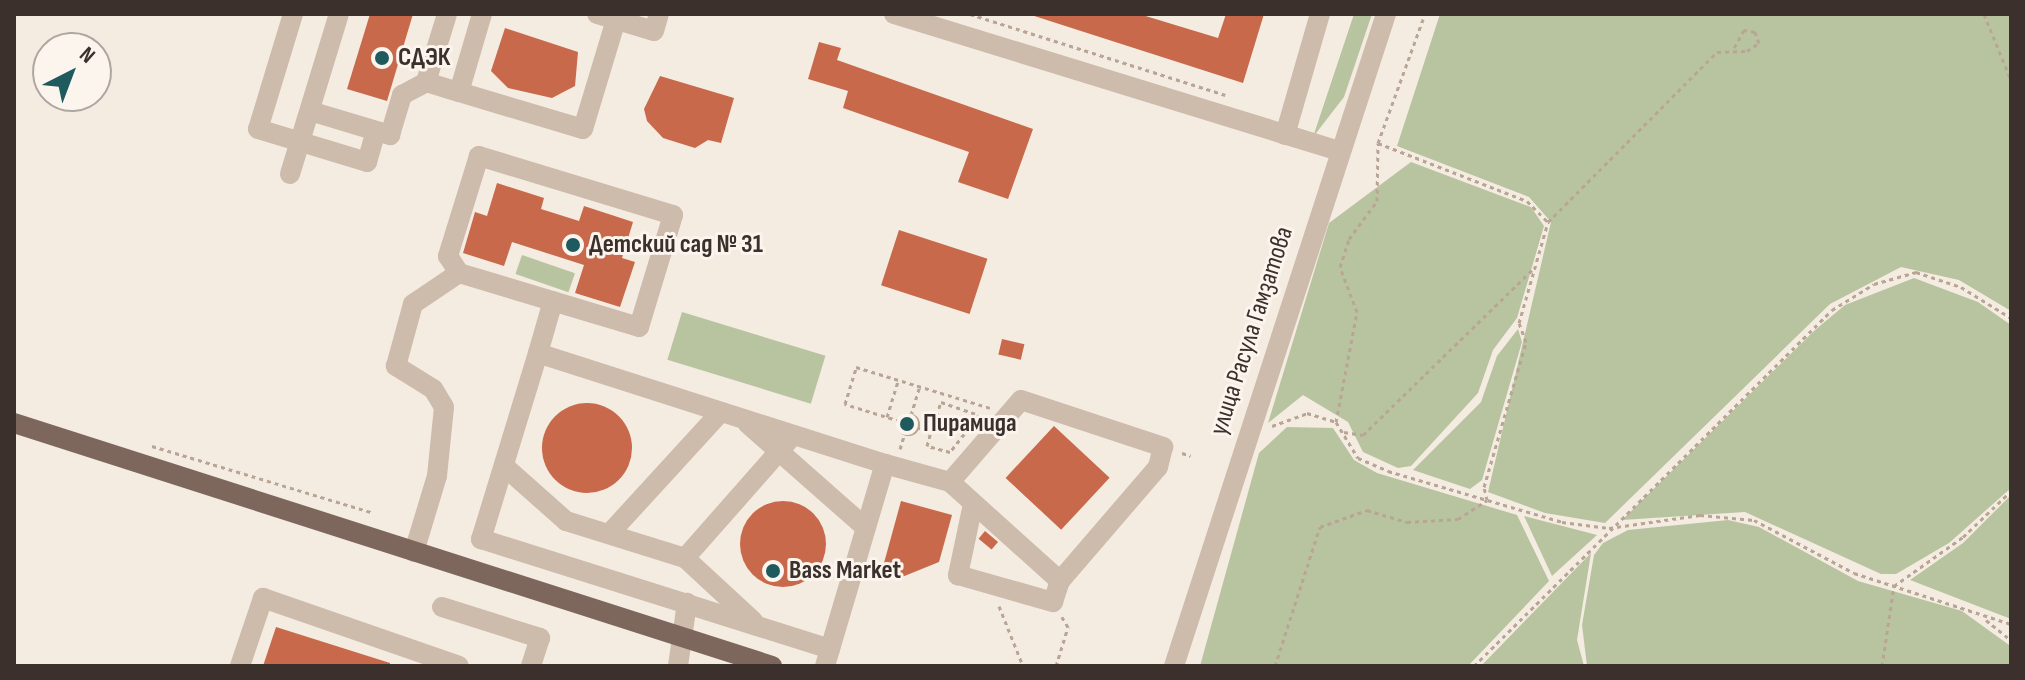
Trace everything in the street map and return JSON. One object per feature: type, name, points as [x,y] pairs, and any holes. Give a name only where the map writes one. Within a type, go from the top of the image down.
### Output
[{"type":"main road","points":[[14,423],[772,666]]},
{"type":"street","points":[[293,14],[258,129],[367,162],[376,131]]},
{"type":"street","points":[[290,174],[339,14]]},
{"type":"street","points":[[310,111],[390,135],[402,95],[426,82],[447,14]]},
{"type":"street","points":[[459,92],[482,14]]},
{"type":"street","points":[[426,82],[583,129],[607,17],[654,31],[659,14]]},
{"type":"street","points":[[894,14],[930,19],[1338,151]]},
{"type":"street","points":[[1285,135],[1320,14]]},
{"type":"street","name":"улица Расула Гамзатова","points":[[1174,666],[1338,151],[1386,14]]},
{"type":"street","points":[[479,156],[673,215],[639,327],[459,273],[448,256],[479,156]]},
{"type":"street","points":[[414,552],[437,476],[444,407],[433,389],[396,366],[413,304],[459,273]]},
{"type":"street","points":[[553,301],[481,539],[759,626],[828,658],[885,464]]},
{"type":"street","points":[[538,353],[950,482],[1060,581]]},
{"type":"street","points":[[950,482],[1021,400],[1163,447],[1158,467],[1060,581],[1053,602],[958,575],[973,504]]},
{"type":"street","points":[[610,533],[721,412]]},
{"type":"street","points":[[742,418],[866,528]]},
{"type":"street","points":[[685,558],[794,435]]},
{"type":"street","points":[[504,466],[566,521],[685,558],[759,626]]},
{"type":"street","points":[[240,666],[263,598],[459,666]]},
{"type":"street","points":[[678,666],[687,639],[681,625],[687,603]]},
{"type":"street","points":[[442,607],[540,638],[531,666]]},
{"type":"path","points":[[970,14],[1229,96]]},
{"type":"path","points":[[1336,422],[1357,312],[1340,267],[1349,239],[1377,201],[1378,143],[1425,14]]},
{"type":"path","points":[[1984,14],[2011,80]]},
{"type":"path","points":[[1487,500],[1484,487],[1526,342],[1519,323],[1548,222],[1668,97],[1717,52],[1759,43],[1755,32],[1744,30],[1734,48]]},
{"type":"path","points":[[1378,143],[1527,201],[1548,222]]},
{"type":"path","points":[[1343,432],[1363,435],[1535,267]]},
{"type":"path","points":[[1474,666],[1808,329],[1874,284],[1916,272],[1934,276],[2011,318]]},
{"type":"path","points":[[900,421],[845,404],[856,367],[1009,413]]},
{"type":"path","points":[[887,417],[898,380]]},
{"type":"path","points":[[911,415],[920,386]]},
{"type":"path","points":[[960,409],[962,399]]},
{"type":"path","points":[[941,402],[979,415],[950,452],[927,446],[931,431],[941,402]]},
{"type":"path","points":[[902,413],[919,417],[913,436],[897,431],[900,421],[902,413]]},
{"type":"path","points":[[1259,435],[1307,413],[1336,422],[1358,458],[1487,500],[1609,528],[1728,514],[1804,540],[1854,573],[1984,618],[2011,624]]},
{"type":"path","points":[[916,427],[931,431]]},
{"type":"path","points":[[146,444],[371,512]]},
{"type":"path","points":[[1882,666],[1894,586],[1963,537],[2011,491]]},
{"type":"path","points":[[1275,666],[1320,527],[1367,510],[1407,522],[1458,519],[1487,500]]},
{"type":"path","points":[[998,586],[1023,666]]},
{"type":"path","points":[[1053,602],[1068,627],[1056,666]]},
{"type":"path","points":[[1984,618],[2011,640]]},
{"type":"green space","points":[[1354,14],[1372,14],[1344,97],[1313,137]]},
{"type":"green space","points":[[1440,14],[2011,14],[2011,311],[1959,280],[1901,267],[1830,304],[1605,523],[1545,513],[1488,492],[1551,222],[1529,197],[1397,146]]},
{"type":"green space","points":[[1411,162],[1531,207],[1544,226],[1517,318],[1493,350],[1478,393],[1411,466],[1398,468],[1363,452],[1348,422],[1303,395],[1268,423],[1329,223]]},
{"type":"green space","points":[[522,255],[575,273],[568,292],[515,274]]},
{"type":"green space","points":[[1914,278],[1978,302],[2011,325],[2011,488],[1949,543],[1896,574],[1881,574],[1745,512],[1622,520],[1815,330],[1845,305]]},
{"type":"green space","points":[[682,312],[825,356],[811,404],[667,360]]},
{"type":"green space","points":[[1518,329],[1522,342],[1482,480],[1470,489],[1413,470],[1481,402],[1497,356]]},
{"type":"green space","points":[[1287,427],[1333,428],[1354,460],[1377,473],[1517,515],[1549,581],[1468,666],[1200,666],[1259,453]]},
{"type":"green space","points":[[2011,495],[2011,619],[1910,580],[1963,543]]},
{"type":"green space","points":[[1524,516],[1597,535],[1552,576]]},
{"type":"green space","points":[[1728,520],[1759,527],[1858,581],[1962,611],[2009,645],[2011,666],[1587,666],[1582,625],[1594,555],[1603,543],[1628,530]]},
{"type":"green space","points":[[1591,553],[1577,640],[1584,666],[1481,666]]},
{"type":"building","points":[[370,14],[413,14],[387,101],[347,89]]},
{"type":"building","points":[[1028,14],[1139,14],[1218,38],[1226,14],[1264,14],[1243,83]]},
{"type":"building","points":[[505,28],[578,52],[575,86],[552,98],[508,88],[491,71]]},
{"type":"building","points":[[819,42],[841,48],[837,60],[1033,129],[1008,199],[958,182],[969,152],[843,108],[848,91],[808,79]]},
{"type":"building","points":[[660,76],[734,98],[721,143],[708,140],[695,148],[663,138],[647,121],[644,109]]},
{"type":"building","name":"Детский сад № 31","points":[[497,183],[544,198],[541,209],[579,221],[584,206],[633,222],[622,258],[635,262],[620,307],[575,293],[584,265],[512,242],[504,266],[463,253],[475,212],[487,216]]},
{"type":"building","points":[[899,230],[987,259],[970,314],[881,285]]},
{"type":"building","points":[[1002,339],[1024,344],[1021,360],[998,355]]},
{"type":"building","points":[[587,403],[612,411],[624,423],[632,448],[624,473],[612,485],[587,493],[562,485],[550,473],[542,448],[550,423],[562,411]]},
{"type":"building","points":[[1054,426],[1110,478],[1061,530],[1006,478]]},
{"type":"building","points":[[783,501],[800,504],[814,513],[823,527],[826,544],[823,561],[814,575],[800,584],[783,587],[766,584],[752,575],[743,561],[740,544],[743,527],[752,513],[766,504]]},
{"type":"building","points":[[901,501],[952,515],[939,562],[897,579],[881,574]]},
{"type":"building","points":[[985,531],[998,542],[992,550],[979,539]]},
{"type":"building","points":[[276,627],[390,663],[390,666],[263,666]]},
{"type":"place","name":"СДЭК","points":[[382,58]]},
{"type":"place","name":"Детский сад № 31","points":[[573,245]]},
{"type":"place","name":"Пирамида","points":[[907,424]]},
{"type":"place","name":"Bass Market","points":[[773,571]]}]
